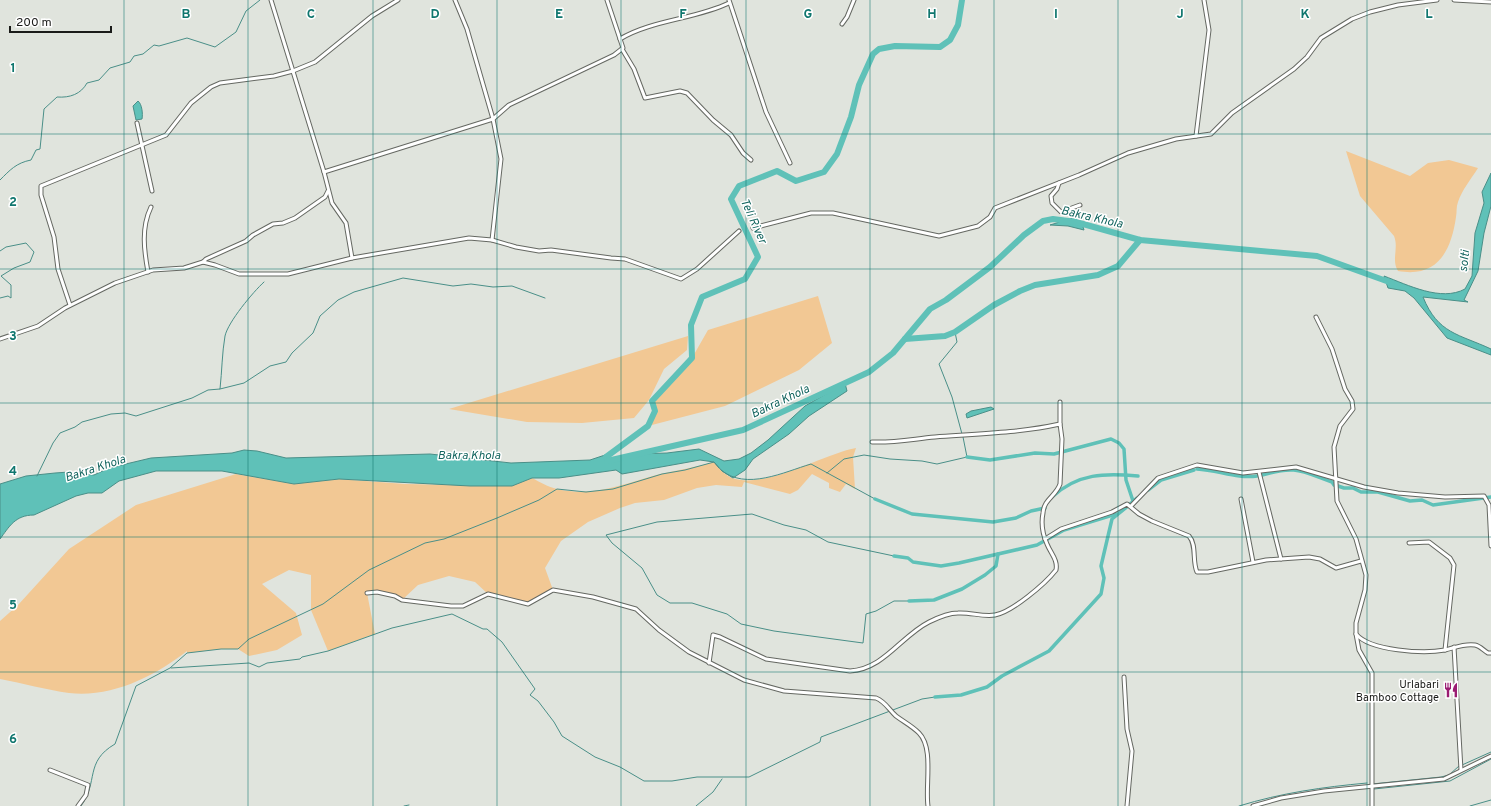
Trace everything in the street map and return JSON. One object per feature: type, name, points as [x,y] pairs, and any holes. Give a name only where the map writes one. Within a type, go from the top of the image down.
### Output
[{"type":"street","points":[[271,0],[324,172],[332,203],[346,223],[352,258]]},
{"type":"street","points":[[70,305],[58,269],[54,237],[41,195],[41,186],[166,135],[191,103],[211,87],[220,83],[293,72],[315,62],[372,16],[398,0]]},
{"type":"street","points":[[455,0],[467,29],[493,119],[501,159],[492,240]]},
{"type":"street","points":[[607,0],[622,49],[634,69],[645,98],[680,91],[687,92],[713,120],[731,135],[743,153],[752,160]]},
{"type":"street","points":[[842,24],[848,17],[854,0]]},
{"type":"street","points":[[1196,136],[1209,30],[1204,0]]},
{"type":"street","points":[[753,228],[812,213],[833,213],[939,236],[978,226],[990,217],[995,208],[1059,183],[1128,153],[1176,139],[1211,134],[1232,113],[1307,58],[1321,38],[1352,19],[1370,12],[1398,5],[1437,0]]},
{"type":"street","points":[[1454,0],[1491,2]]},
{"type":"street","points":[[620,39],[638,31],[706,12],[729,1],[766,112],[790,163]]},
{"type":"street","points":[[324,172],[493,119],[509,105],[614,55],[622,49]]},
{"type":"street","points":[[137,123],[152,191]]},
{"type":"street","points":[[1059,183],[1057,189],[1051,196],[1052,203],[1061,212],[1080,205]]},
{"type":"street","points":[[0,339],[38,326],[70,305],[125,278],[148,272],[184,268],[203,262],[206,259],[246,241],[253,234],[273,224],[283,223],[295,218],[325,197],[328,191]]},
{"type":"street","points":[[148,272],[145,229],[151,207]]},
{"type":"street","points":[[203,262],[239,274],[252,275],[293,273],[352,258],[460,239],[492,240],[516,247],[534,250],[551,250],[611,258],[625,258],[681,280],[697,269],[739,231]]},
{"type":"street","points":[[1316,318],[1332,349],[1345,390],[1352,401],[1353,410],[1337,432],[1334,447],[1335,480],[1337,501],[1356,539],[1365,569],[1366,581],[1356,623],[1356,634],[1359,650],[1372,673],[1372,806]]},
{"type":"street","points":[[709,663],[713,635],[720,636],[766,659],[850,671],[861,670],[883,659],[914,632],[929,622],[957,612],[985,615],[999,614],[1034,592],[1056,570],[1056,560],[1044,534],[1042,514],[1045,502],[1058,490],[1060,484],[1062,439],[1060,402]]},
{"type":"street","points":[[872,442],[894,443],[911,439],[999,433],[1060,424]]},
{"type":"street","points":[[1131,506],[1158,478],[1197,465],[1243,473],[1296,467],[1335,480],[1364,487],[1422,496],[1486,499],[1489,505],[1491,546]]},
{"type":"street","points":[[1259,472],[1281,559]]},
{"type":"street","points":[[1241,499],[1253,562]]},
{"type":"street","points":[[1046,538],[1068,526],[1112,512],[1126,504],[1131,506],[1139,514],[1152,521],[1189,536],[1192,539],[1194,565],[1197,572],[1223,569],[1253,562],[1281,559],[1315,557],[1336,568],[1361,560],[1362,562]]},
{"type":"street","points":[[1409,543],[1429,542],[1450,558],[1454,565],[1445,650]]},
{"type":"street","points":[[367,593],[377,592],[395,596],[402,600],[463,606],[488,594],[528,604],[553,590],[567,591],[636,610],[671,640],[709,663],[744,680],[784,691],[876,698],[882,700],[895,715],[919,734],[926,743],[928,754],[926,786],[928,806]]},
{"type":"street","points":[[1356,634],[1367,642],[1402,651],[1421,652],[1476,645],[1488,653],[1491,653]]},
{"type":"street","points":[[1454,647],[1461,770]]},
{"type":"street","points":[[1124,677],[1127,729],[1132,751],[1127,806]]},
{"type":"street","points":[[1253,806],[1292,796],[1444,779],[1491,756]]},
{"type":"street","points":[[50,770],[88,785],[85,798],[78,806]]},
{"type":"shaded area","points":[[1346,151],[1410,176],[1428,163],[1449,160],[1478,168],[1464,189],[1460,198],[1457,206],[1454,230],[1446,251],[1440,260],[1423,270],[1411,272],[1398,271],[1395,263],[1396,245],[1394,236],[1360,196]]},
{"type":"shaded area","points":[[818,296],[832,343],[799,370],[725,406],[648,426],[655,411],[652,401],[692,358],[708,330]]},
{"type":"shaded area","points":[[688,336],[687,350],[664,369],[649,400],[634,418],[582,423],[527,422],[449,409]]},
{"type":"shaded area","points":[[856,448],[853,457],[855,489],[846,484],[840,492],[829,488],[829,483],[812,474],[798,490],[790,494],[744,482],[742,487],[716,485],[697,488],[664,500],[635,503],[588,522],[561,541],[545,568],[553,590],[528,604],[488,594],[475,582],[449,576],[418,585],[402,600],[385,594],[367,593],[375,634],[328,651],[311,610],[311,575],[289,570],[262,584],[296,613],[302,635],[277,650],[249,656],[238,649],[221,649],[187,653],[187,651],[147,677],[117,688],[85,694],[52,690],[0,679],[0,621],[18,605],[69,549],[136,505],[236,474],[294,484],[339,479],[405,484],[512,486],[532,478],[554,488],[584,492],[622,485],[660,474],[714,462],[729,477],[745,480],[761,479],[794,470]]},
{"type":"water","points":[[138,101],[141,107],[142,119],[136,120],[133,106]]},
{"type":"water","points":[[1491,173],[1491,206],[1484,233],[1478,271],[1464,300],[1468,302],[1423,297],[1435,319],[1443,326],[1459,336],[1491,349],[1491,355],[1447,338],[1414,298],[1405,291],[1388,288],[1384,276],[1424,291],[1435,293],[1456,293],[1465,289],[1472,276],[1475,233],[1484,203],[1482,192]]},
{"type":"water","points":[[1073,218],[1081,220],[1084,230],[1068,226],[1050,225]]},
{"type":"water","points":[[845,383],[847,391],[809,416],[789,434],[753,459],[745,470],[733,478],[722,471],[714,462],[700,460],[622,474],[616,470],[559,478],[532,478],[512,486],[470,486],[339,479],[294,484],[222,471],[156,471],[119,481],[102,493],[88,493],[76,496],[34,515],[17,519],[6,530],[0,539],[0,484],[26,476],[69,472],[94,475],[109,468],[151,458],[232,453],[244,450],[257,451],[286,458],[430,454],[511,463],[590,460],[611,453],[608,460],[636,454],[667,453],[699,449],[724,461],[739,459],[751,453],[768,440],[805,406]]},
{"type":"water","points":[[991,407],[994,409],[967,418],[966,414],[971,411]]},
{"type":"waterway","points":[[0,180],[17,165],[31,160],[36,150],[40,149],[44,109],[57,97],[66,97],[78,93],[87,83],[99,80],[110,68],[130,62],[134,56],[143,54],[154,45],[159,46],[187,38],[215,47],[236,32],[246,11],[260,0]]},
{"type":"waterway","name":"Teli River","points":[[606,457],[648,426],[655,411],[652,401],[692,358],[691,325],[702,297],[745,279],[758,257],[731,199],[739,186],[777,171],[796,181],[824,172],[837,154],[851,117],[859,85],[873,54],[879,49],[895,46],[940,47],[950,40],[958,25],[962,0]]},
{"type":"waterway","name":"Bakra Khola","points":[[607,461],[743,430],[869,372],[893,353],[930,309],[946,300],[990,267],[1024,235],[1043,221],[1053,219],[1076,222],[1140,240],[1317,256],[1392,283]]},
{"type":"waterway","points":[[905,339],[945,336],[955,332],[994,305],[1035,285],[1098,275],[1118,266],[1140,240]]},
{"type":"waterway","points":[[0,251],[6,247],[26,243],[34,252],[30,262],[14,268],[1,276],[11,285],[11,298],[8,296],[0,298]]},
{"type":"waterway","points":[[220,389],[244,383],[270,366],[286,362],[292,353],[313,333],[320,316],[338,300],[354,292],[403,278],[453,286],[471,284],[493,287],[512,286],[545,298]]},
{"type":"waterway","points":[[37,476],[53,443],[60,433],[75,427],[82,422],[111,414],[125,413],[136,416],[192,398],[208,390],[220,389],[224,342],[227,330],[242,308],[264,282]]},
{"type":"waterway","points":[[955,332],[957,342],[939,364],[952,397],[962,434]]},
{"type":"waterway","points":[[827,473],[844,459],[864,455],[937,464],[967,457],[963,437]]},
{"type":"waterway","points":[[967,457],[990,460],[1035,453],[1054,454],[1111,439],[1119,443],[1124,449],[1126,480],[1133,501]]},
{"type":"waterway","points":[[81,806],[90,789],[95,765],[105,751],[115,744],[136,686],[170,668],[187,653],[221,649],[238,649],[249,639],[323,604],[369,570],[425,543],[444,539],[539,500],[557,489],[586,492],[613,489],[662,474],[685,470],[714,462],[719,468]]},
{"type":"waterway","points":[[721,470],[731,476],[742,479],[753,479],[777,475],[811,464],[875,499]]},
{"type":"waterway","points":[[1197,469],[1250,477],[1257,476]]},
{"type":"waterway","points":[[1148,490],[1161,480],[1194,470]]},
{"type":"waterway","points":[[1262,475],[1283,470],[1291,470],[1305,472],[1332,482],[1334,485]]},
{"type":"waterway","points":[[1052,497],[1072,483],[1092,476],[1138,476]]},
{"type":"waterway","points":[[1338,486],[1353,488],[1361,492],[1378,492],[1410,501],[1422,500],[1433,505],[1491,497]]},
{"type":"waterway","points":[[1130,504],[1137,498]]},
{"type":"waterway","points":[[875,499],[912,514],[993,522],[1016,518],[1031,511],[1045,508]]},
{"type":"waterway","points":[[935,697],[961,695],[987,687],[1002,676],[1049,651],[1101,594],[1104,578],[1101,566],[1112,519],[1128,506]]},
{"type":"waterway","points":[[894,556],[828,542],[806,530],[784,525],[752,514],[657,522],[606,535],[612,543],[642,568],[657,595],[670,603],[692,603],[727,614],[741,624],[774,631],[863,643],[866,614],[876,611],[894,601],[909,601]]},
{"type":"waterway","points":[[894,556],[908,558],[913,562],[941,566],[959,563],[1037,545],[1064,530],[1116,514]]},
{"type":"waterway","points":[[909,601],[934,600],[962,589],[985,575],[996,566],[998,554]]},
{"type":"waterway","points":[[171,668],[249,663],[259,667],[267,663],[300,659],[302,657],[328,651],[392,628],[452,614],[483,629],[487,629],[502,642],[535,689],[530,695],[538,701],[554,722],[562,736],[595,757],[620,767],[644,781],[672,781],[697,777],[749,777],[820,742],[821,737],[922,699],[935,697]]},
{"type":"waterway","points":[[1462,765],[1491,752]]},
{"type":"waterway","points":[[1374,789],[1450,781],[1491,759]]},
{"type":"waterway","points":[[1372,784],[1441,777],[1449,775],[1459,766]]},
{"type":"waterway","points":[[696,806],[713,792],[722,779]]},
{"type":"waterway","points":[[1239,806],[1271,797],[1302,791],[1367,783]]},
{"type":"waterway","points":[[1470,806],[1491,800]]},
{"type":"waterway","points":[[404,806],[409,805]]},
{"type":"place","name":"Urlabari Bamboo Cottage","points":[[1451,690]]},
{"type":"water label","name":"solti","points":[[1464,261]]}]
